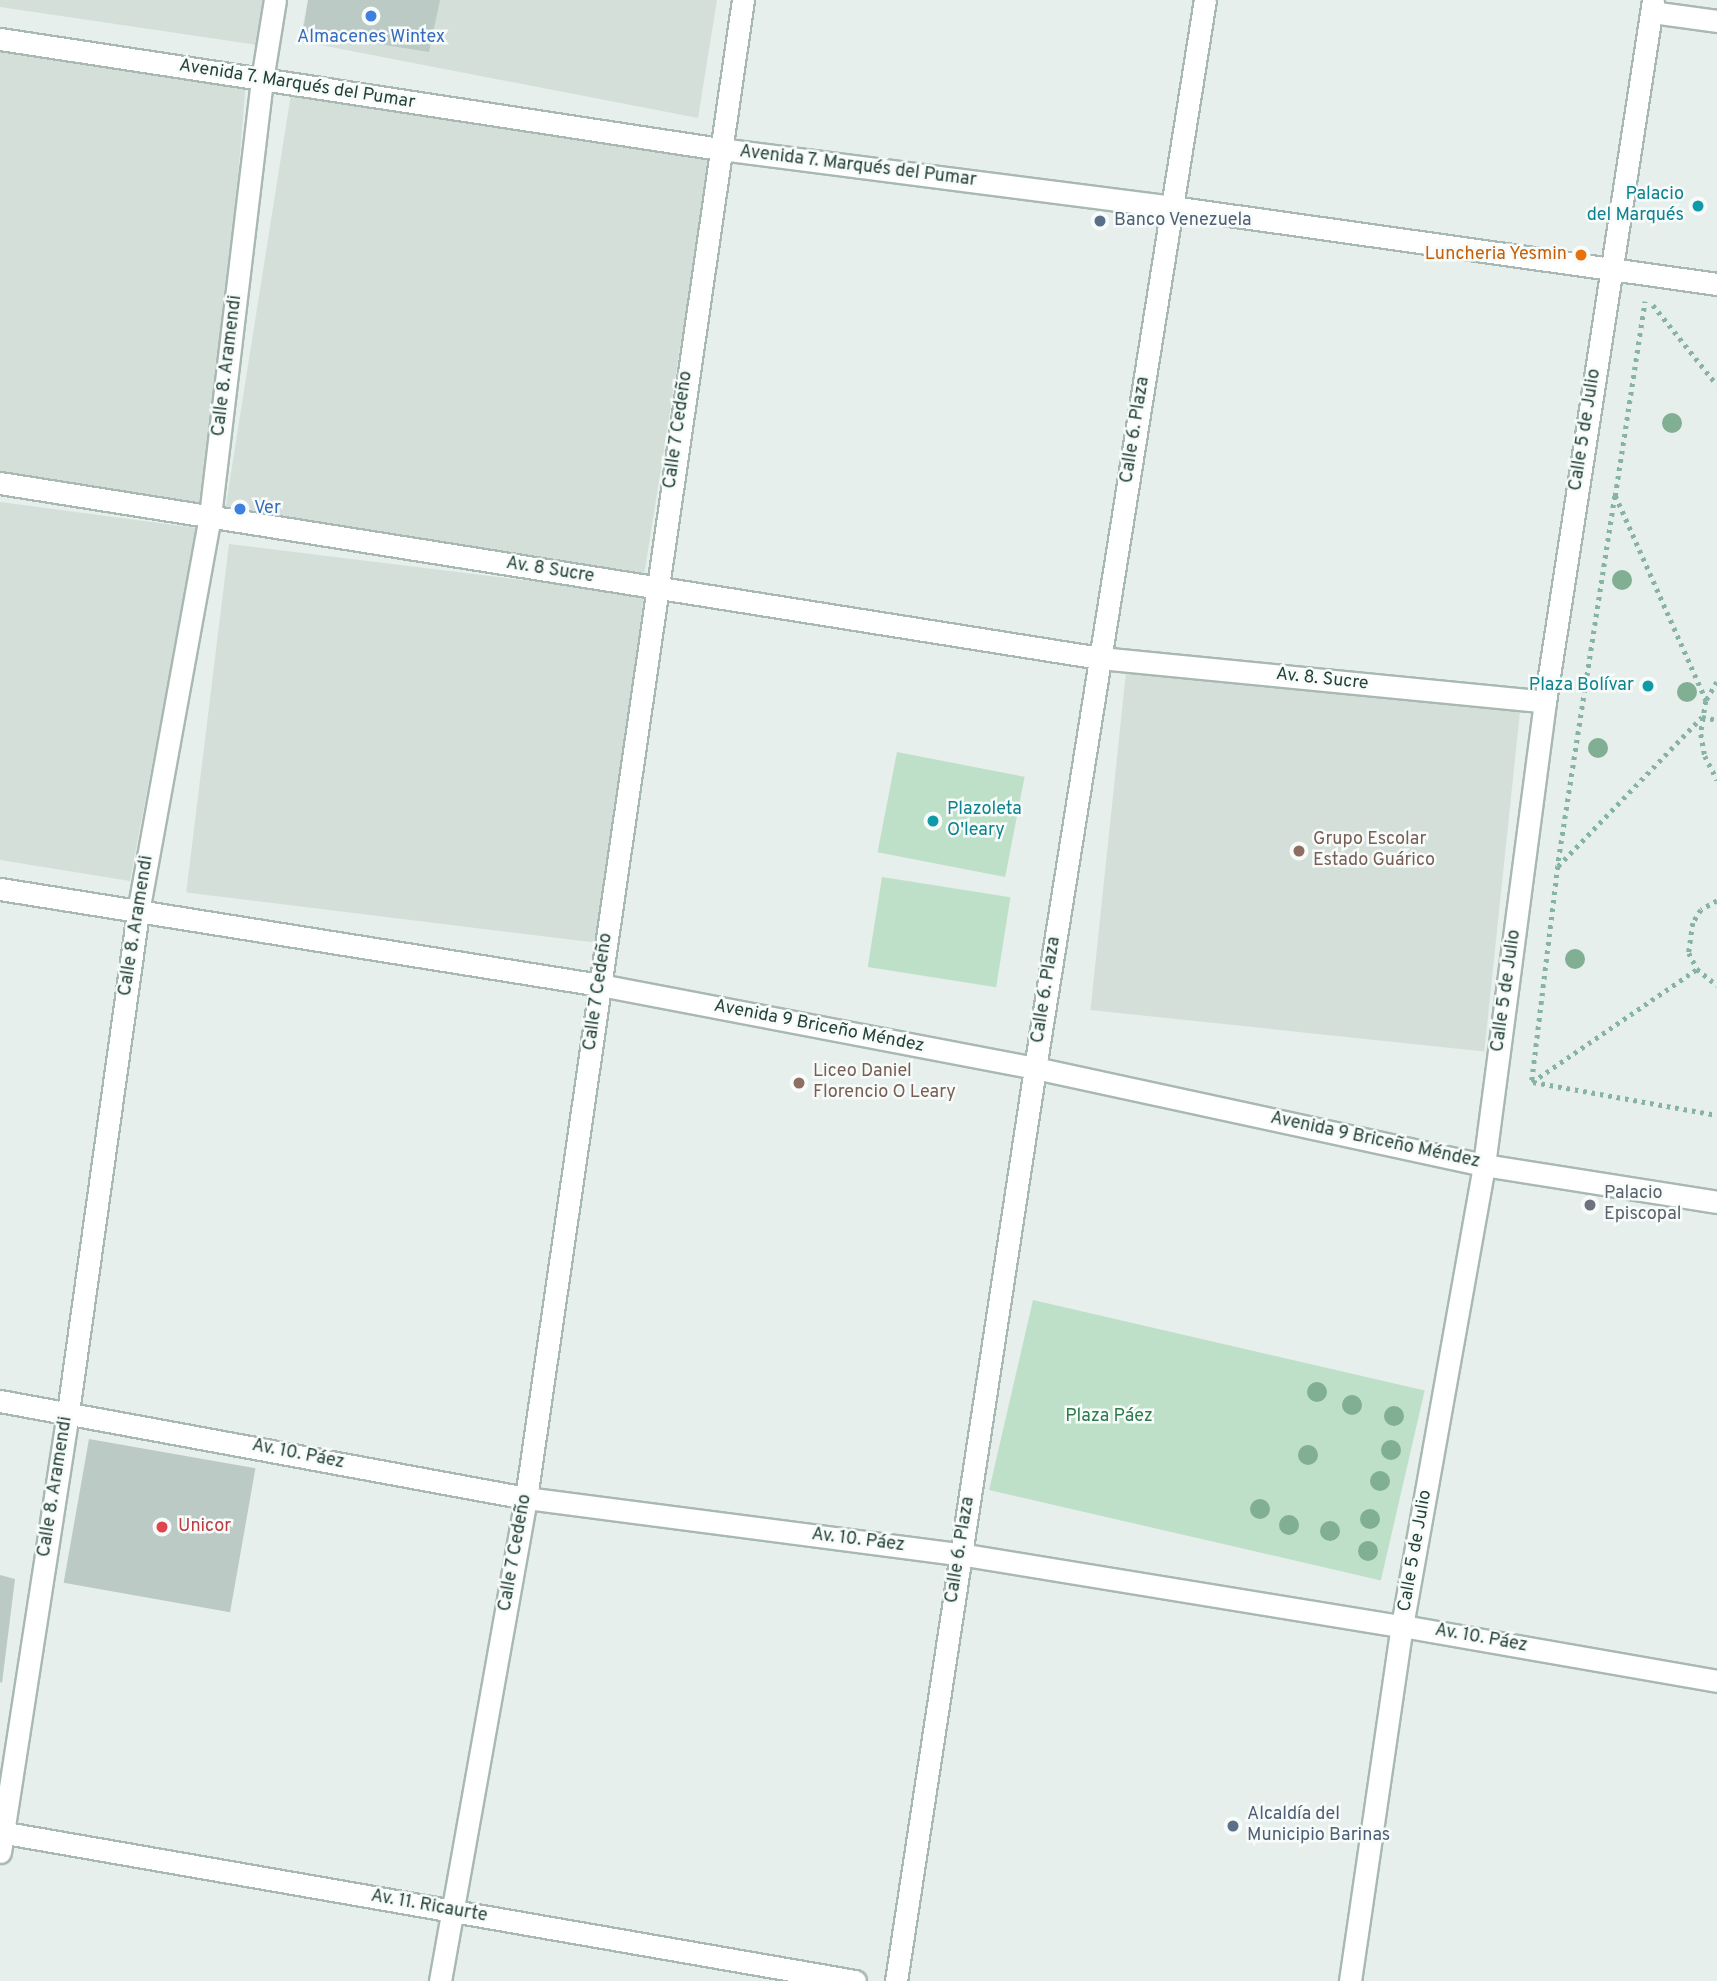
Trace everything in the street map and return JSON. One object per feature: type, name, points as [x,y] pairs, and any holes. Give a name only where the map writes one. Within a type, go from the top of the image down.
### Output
[{"type":"street","name":"Calle 8. Aramendi","points":[[1,1839],[68,1412],[138,912],[210,516],[262,80],[275,0]]},
{"type":"street","name":"Calle 7 Cedeño","points":[[440,1981],[526,1498],[743,0]]},
{"type":"street","name":"Calle 6. Plaza","points":[[896,1981],[1035,1069],[1205,0]]},
{"type":"street","points":[[1653,6],[1717,21]]},
{"type":"street","name":"Calle 5 de Julio","points":[[1350,1981],[1402,1626],[1484,1165],[1545,702],[1653,6]]},
{"type":"street","name":"Avenida 7. Marqués del Pumar","points":[[0,39],[720,149],[1172,207],[1717,284]]},
{"type":"street","name":"Av. 8 Sucre","points":[[0,483],[1100,658]]},
{"type":"street","name":"Av. 8. Sucre","points":[[1100,658],[1545,702]]},
{"type":"street","name":"Avenida 9 Briceño Méndez","points":[[0,889],[600,985],[1035,1069],[1484,1165],[1717,1202]]},
{"type":"street","name":"Av. 10. Páez","points":[[0,1401],[526,1498],[960,1554],[1402,1626],[1717,1681]]},
{"type":"street","name":"Av. 11. Ricaurte","points":[[1,1839],[452,1911],[855,1981]]},
{"type":"path","points":[[1532,1082],[1558,866],[1646,296],[1717,385]]},
{"type":"path","points":[[1615,496],[1706,701]]},
{"type":"path","points":[[1717,682],[1706,701],[1702,717],[1705,757],[1717,780]]},
{"type":"path","points":[[1558,866],[1702,717]]},
{"type":"path","points":[[1702,717],[1717,720]]},
{"type":"path","points":[[1717,901],[1701,910],[1689,934],[1689,953],[1697,969],[1717,985]]},
{"type":"path","points":[[1532,1082],[1697,969]]},
{"type":"path","points":[[1532,1082],[1717,1115]]},
{"type":"shaded area","points":[[0,0],[264,0],[257,45],[0,7]]},
{"type":"shaded area","points":[[308,0],[717,0],[698,118],[300,41]]},
{"type":"shaded area","points":[[0,46],[246,81],[210,516],[0,483]]},
{"type":"shaded area","points":[[291,94],[710,160],[644,573],[226,507]]},
{"type":"shaded area","points":[[0,502],[197,528],[130,881],[0,860]]},
{"type":"shaded area","points":[[229,544],[644,595],[601,943],[186,892]]},
{"type":"shaded area","name":"Grupo Escolar Estado Guárico","points":[[1128,653],[1522,694],[1484,1051],[1090,1010]]},
{"type":"green space","points":[[897,752],[1025,777],[1005,877],[878,852]]},
{"type":"green space","points":[[882,877],[1010,897],[996,987],[868,967]]},
{"type":"green space","name":"Plaza Páez","points":[[1033,1300],[1425,1390],[1381,1580],[989,1490]]},
{"type":"building","name":"Almacenes Wintex","points":[[308,0],[440,0],[429,52],[303,32]]},
{"type":"building","name":"Unicor","points":[[89,1439],[255,1468],[230,1612],[64,1583]]},
{"type":"building","points":[[0,1575],[15,1579],[2,1683],[0,1682]]},
{"type":"place","name":"Almacenes Wintex","points":[[371,16]]},
{"type":"place","name":"Palacio del Marqués","points":[[1698,206]]},
{"type":"place","name":"Banco Venezuela","points":[[1100,221]]},
{"type":"place","name":"Luncheria Yesmin","points":[[1581,255]]},
{"type":"place","name":"Ver","points":[[240,509]]},
{"type":"place","name":"Plaza Bolívar","points":[[1648,686]]},
{"type":"place","name":"Plazoleta O'leary","points":[[933,821]]},
{"type":"place","name":"Grupo Escolar Estado Guárico","points":[[1299,851]]},
{"type":"place","name":"Liceo Daniel Florencio O Leary","points":[[799,1083]]},
{"type":"place","name":"Palacio Episcopal","points":[[1590,1205]]},
{"type":"place","name":"Unicor","points":[[162,1527]]},
{"type":"place","name":"Alcaldía del Municipio Barinas","points":[[1233,1826]]}]
